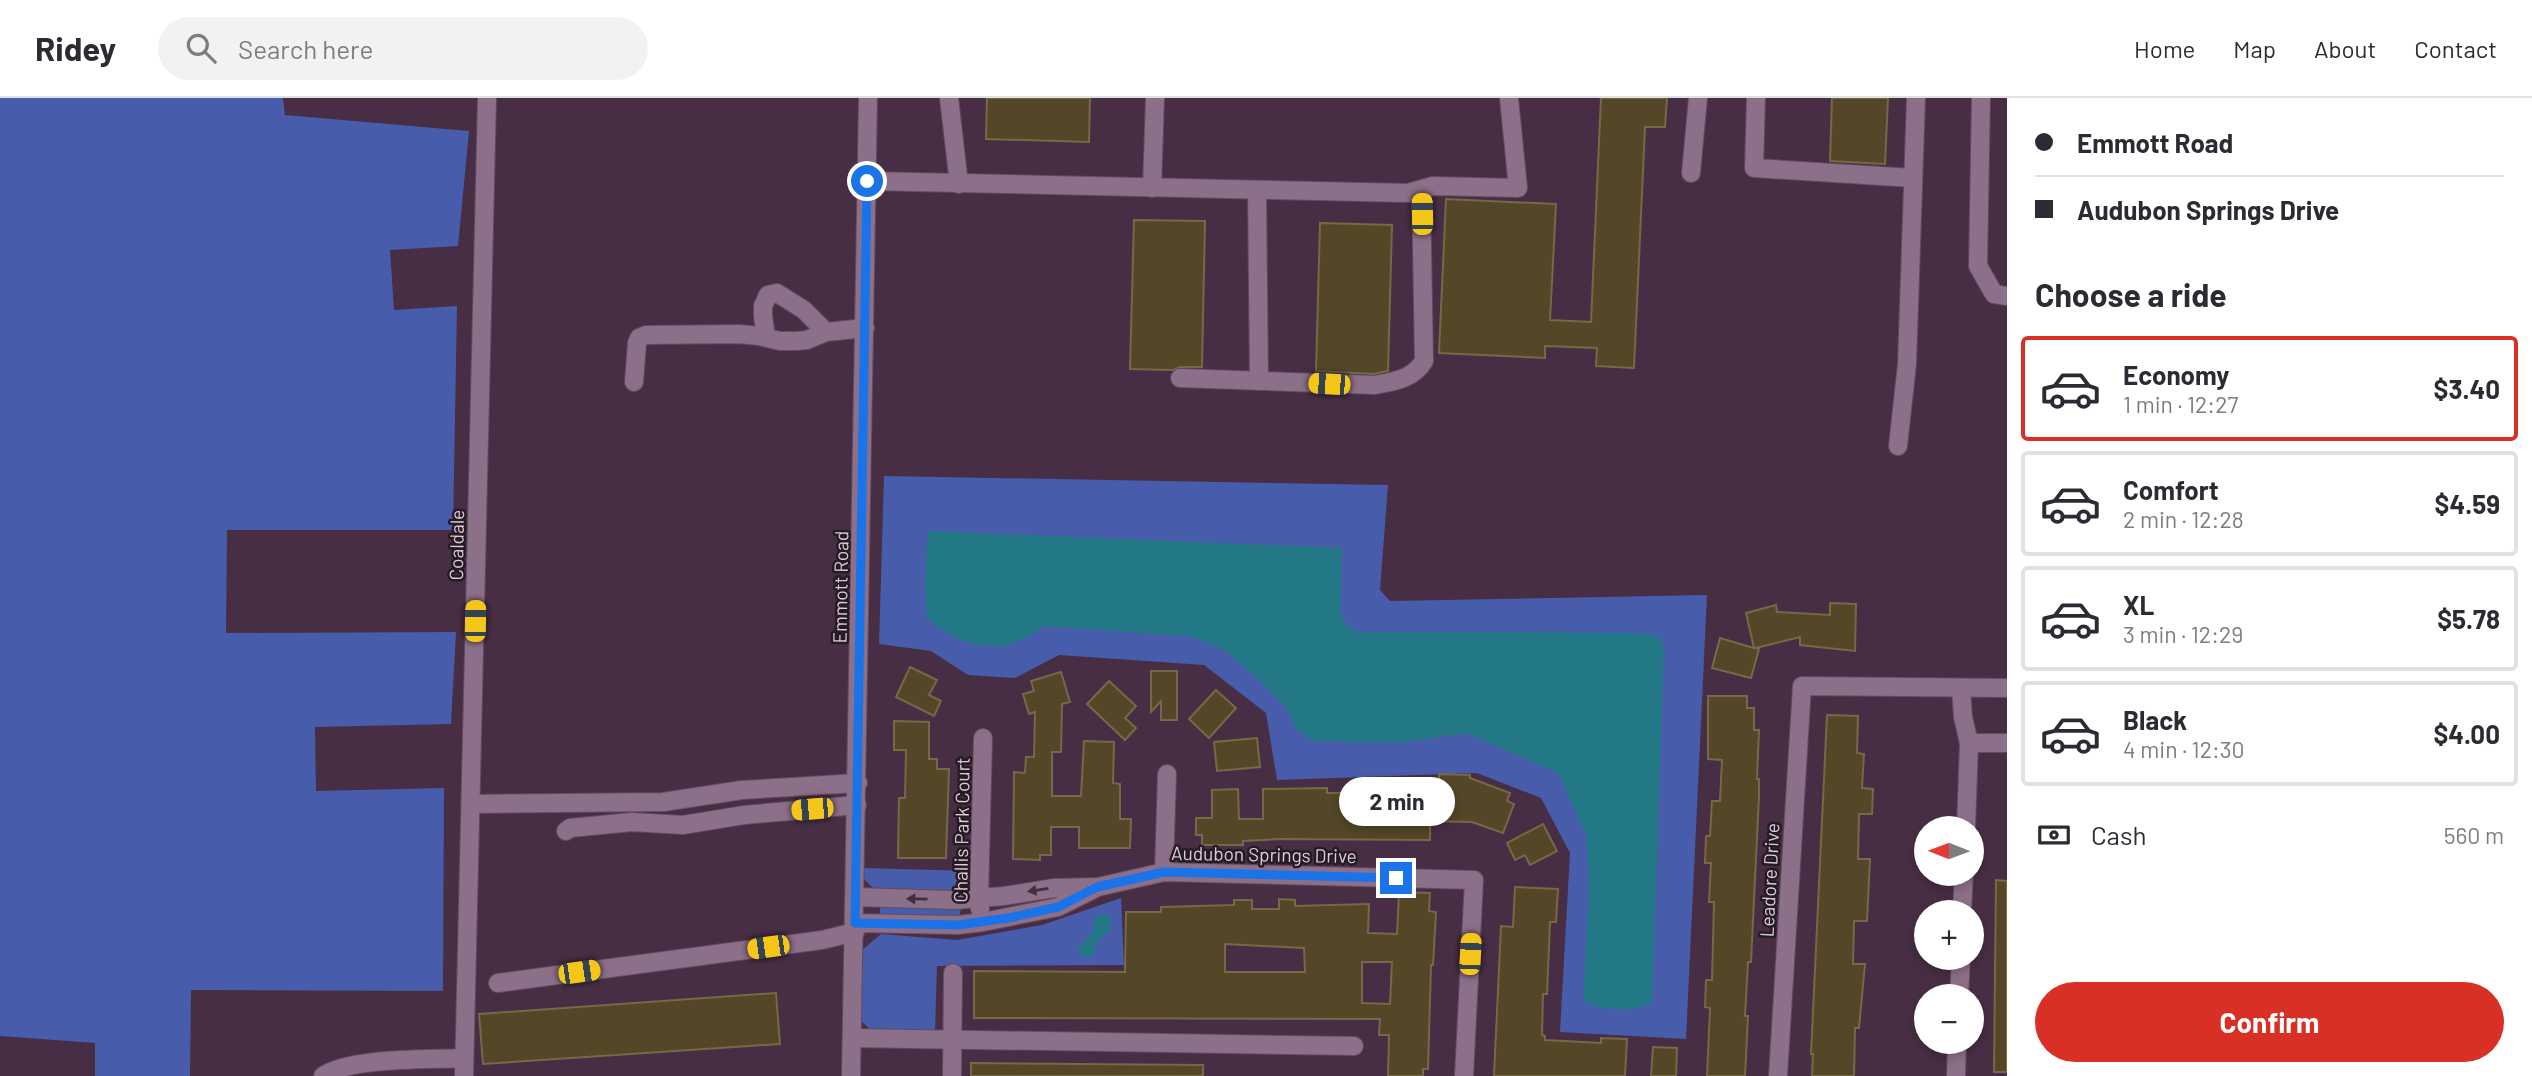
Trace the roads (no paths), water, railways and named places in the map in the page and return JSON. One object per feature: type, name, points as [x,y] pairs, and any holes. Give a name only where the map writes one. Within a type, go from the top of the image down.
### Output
[{"type":"street","name":"Coaldale","points":[[464,1067],[487,98]]},
{"type":"street","name":"Emmott Road","points":[[852,1076],[868,98]]},
{"type":"street","points":[[949,98],[959,184]]},
{"type":"street","points":[[1152,188],[1155,98]]},
{"type":"street","points":[[867,181],[1409,193],[1433,186],[1518,188],[1518,166],[1509,98]]},
{"type":"street","points":[[1691,173],[1698,98]]},
{"type":"street","points":[[1756,98],[1754,168],[1913,178]]},
{"type":"street","points":[[1898,446],[1907,364],[1916,98]]},
{"type":"street","points":[[1981,98],[1979,266],[1994,294],[2007,296]]},
{"type":"street","points":[[1257,190],[1259,381]]},
{"type":"street","points":[[1180,378],[1375,385],[1397,381],[1419,369],[1424,361],[1421,190]]},
{"type":"street","points":[[766,337],[764,306],[768,295],[777,293],[804,310],[826,332]]},
{"type":"street","points":[[634,382],[637,343],[639,338],[646,335],[739,334],[797,341],[826,332],[865,328]]},
{"type":"street","name":"Leadore Drive","points":[[1778,1076],[1802,686],[1961,688]]},
{"type":"street","points":[[1966,816],[1969,743],[1963,717],[1961,688],[2007,688]]},
{"type":"street","name":"Challis Park Court","points":[[983,738],[979,898],[983,922]]},
{"type":"street","points":[[1969,743],[2007,743]]},
{"type":"street","points":[[1164,872],[1167,774]]},
{"type":"street","points":[[471,804],[663,802],[742,790],[858,783]]},
{"type":"street","points":[[566,831],[570,828],[632,822],[683,825],[858,805]]},
{"type":"street","name":"Audubon Springs Drive","points":[[855,897],[954,900],[979,898],[1054,888],[1097,887],[1164,872],[1474,880],[1464,1076]]},
{"type":"street","name":"Audubon Springs Drive","points":[[498,983],[822,940],[855,928],[983,922],[1058,907],[1097,887]]},
{"type":"street","points":[[952,1076],[953,974]]},
{"type":"street","points":[[852,1038],[1354,1045]]},
{"type":"street","points":[[1956,1076],[1957,1054]]},
{"type":"street","points":[[323,1076],[353,1065],[464,1067]]}]
